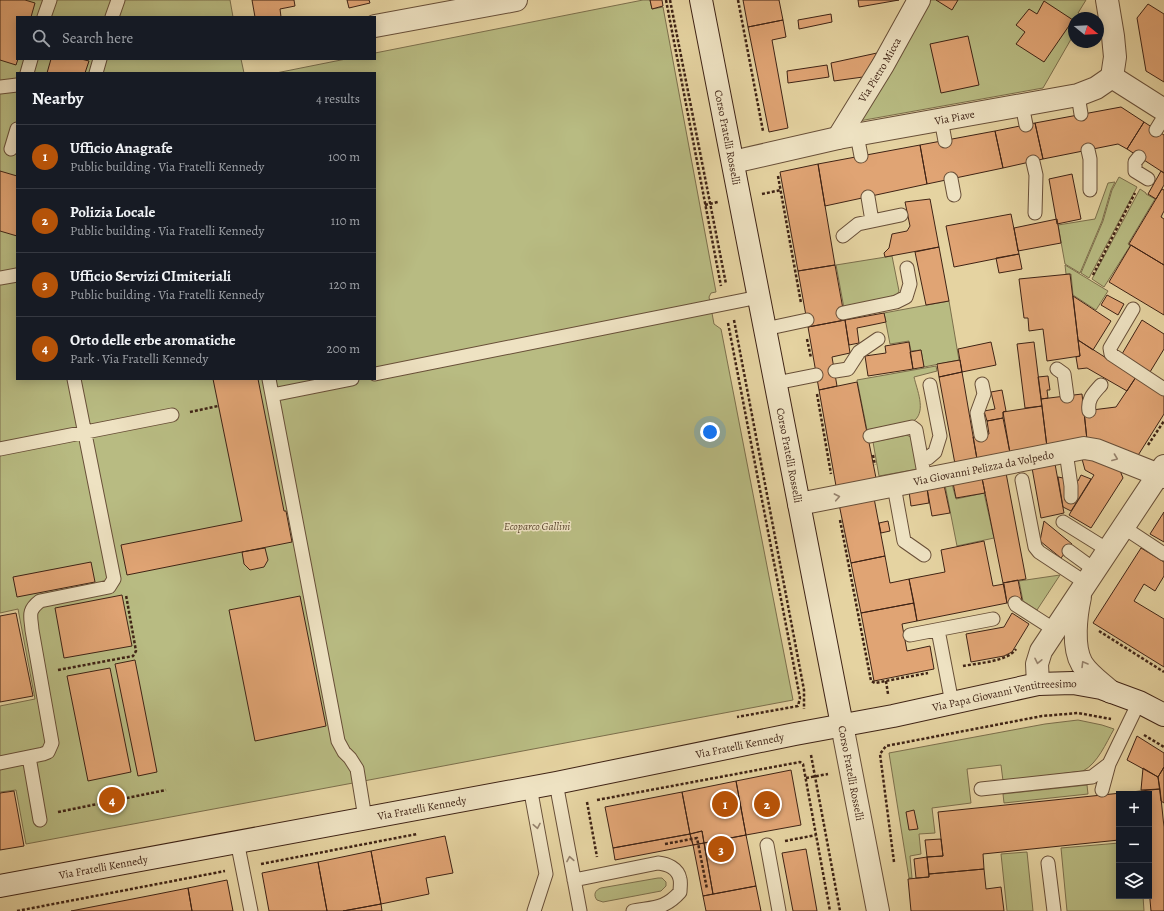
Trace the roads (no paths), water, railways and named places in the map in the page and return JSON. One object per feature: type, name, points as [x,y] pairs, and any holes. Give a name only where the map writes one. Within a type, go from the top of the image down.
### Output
[{"type":"street","points":[[376,26],[459,5],[516,0]]},
{"type":"street","name":"Corso Fratelli Rosselli","points":[[701,0],[878,911]]},
{"type":"street","name":"Via Pietro Micca","points":[[847,136],[883,65],[919,0]]},
{"type":"street","points":[[1107,0],[1115,57],[1112,77],[1160,120]]},
{"type":"street","name":"Via Piave","points":[[733,162],[847,136],[941,120],[1024,115],[1080,105],[1096,88],[1112,77]]},
{"type":"street","points":[[1038,684],[1038,657],[1123,527],[1162,472],[1079,446]]},
{"type":"street","name":"Via Giovanni Pelizza da Volpedo","points":[[799,504],[887,487],[924,470],[986,463],[1079,446]]},
{"type":"street","points":[[1087,582],[1077,611],[1076,639],[1082,663],[1090,674],[1111,692]]},
{"type":"street","name":"Via Papa Giovanni Ventitreesimo","points":[[842,725],[893,716],[1038,684],[1073,683],[1088,685],[1139,702],[1164,715]]},
{"type":"street","name":"Via Fratelli Kennedy","points":[[0,886],[556,783],[842,725]]},
{"type":"lane","points":[[44,16],[50,0]]},
{"type":"lane","points":[[112,16],[118,0]]},
{"type":"lane","points":[[27,72],[31,60]]},
{"type":"lane","points":[[96,72],[100,60]]},
{"type":"lane","points":[[0,86],[16,86]]},
{"type":"lane","points":[[1160,120],[1164,117]]},
{"type":"lane","points":[[941,120],[945,141]]},
{"type":"lane","points":[[11,149],[16,132]]},
{"type":"lane","points":[[847,136],[861,156]]},
{"type":"lane","points":[[1088,150],[1090,159],[1090,190]]},
{"type":"lane","points":[[1139,157],[1135,162],[1135,171],[1146,178]]},
{"type":"lane","points":[[1033,162],[1036,175],[1035,213]]},
{"type":"lane","points":[[952,179],[954,195]]},
{"type":"lane","points":[[868,197],[872,221]]},
{"type":"lane","points":[[843,236],[858,224],[901,215]]},
{"type":"lane","points":[[843,313],[896,302],[906,296],[910,284],[907,268]]},
{"type":"lane","points":[[0,278],[16,275]]},
{"type":"lane","points":[[376,374],[759,297]]},
{"type":"lane","points":[[1133,309],[1110,348],[1111,354],[1164,389]]},
{"type":"lane","points":[[765,329],[805,320]]},
{"type":"lane","points":[[835,371],[848,368],[859,352],[878,339]]},
{"type":"lane","points":[[1057,369],[1064,374],[1067,396]]},
{"type":"lane","points":[[776,383],[815,375]]},
{"type":"lane","points":[[0,763],[48,752],[52,743],[30,614],[31,609],[40,601],[109,587],[114,579],[74,380]]},
{"type":"lane","points":[[268,380],[338,742],[357,769],[365,818]]},
{"type":"lane","points":[[272,395],[347,380]]},
{"type":"lane","points":[[981,435],[977,413],[984,394],[982,384]]},
{"type":"lane","points":[[1089,411],[1088,405],[1090,397],[1101,385]]},
{"type":"lane","points":[[924,470],[928,458],[935,452],[940,436],[930,386]]},
{"type":"lane","points":[[0,450],[172,415]]},
{"type":"lane","points":[[870,436],[912,427],[916,430],[924,470]]},
{"type":"lane","points":[[1071,498],[1071,486],[1079,446]]},
{"type":"lane","points":[[1022,480],[1035,548],[1087,582]]},
{"type":"lane","points":[[887,487],[904,541],[924,555]]},
{"type":"lane","points":[[1063,522],[1108,550]]},
{"type":"lane","points":[[1123,527],[1164,554]]},
{"type":"lane","points":[[1069,552],[1087,582]]},
{"type":"lane","points":[[1015,603],[1055,630]]},
{"type":"lane","points":[[910,635],[993,619]]},
{"type":"lane","points":[[938,630],[952,703]]},
{"type":"lane","points":[[1102,790],[1110,764],[1139,702]]},
{"type":"lane","points":[[29,757],[40,818]]},
{"type":"lane","points":[[981,789],[1092,777],[1110,764]]},
{"type":"lane","points":[[556,783],[580,911]]},
{"type":"lane","points":[[530,787],[546,874],[534,911]]},
{"type":"lane","points":[[238,841],[251,911]]},
{"type":"lane","points":[[766,845],[779,911]]},
{"type":"lane","points":[[574,880],[658,863],[666,864],[675,869],[680,878],[680,892],[672,901],[666,905],[633,911]]},
{"type":"lane","points":[[1048,863],[1054,911]]},
{"type":"place","name":"Orto delle erbe aromatiche","points":[[112,800]]},
{"type":"place","name":"Ufficio Anagrafe","points":[[725,804]]},
{"type":"place","name":"Polizia Locale","points":[[767,804]]},
{"type":"place","name":"Ufficio Servizi CImiteriali","points":[[721,849]]},
{"type":"park label","name":"Ecoparco Gallini","points":[[537,526]]}]
